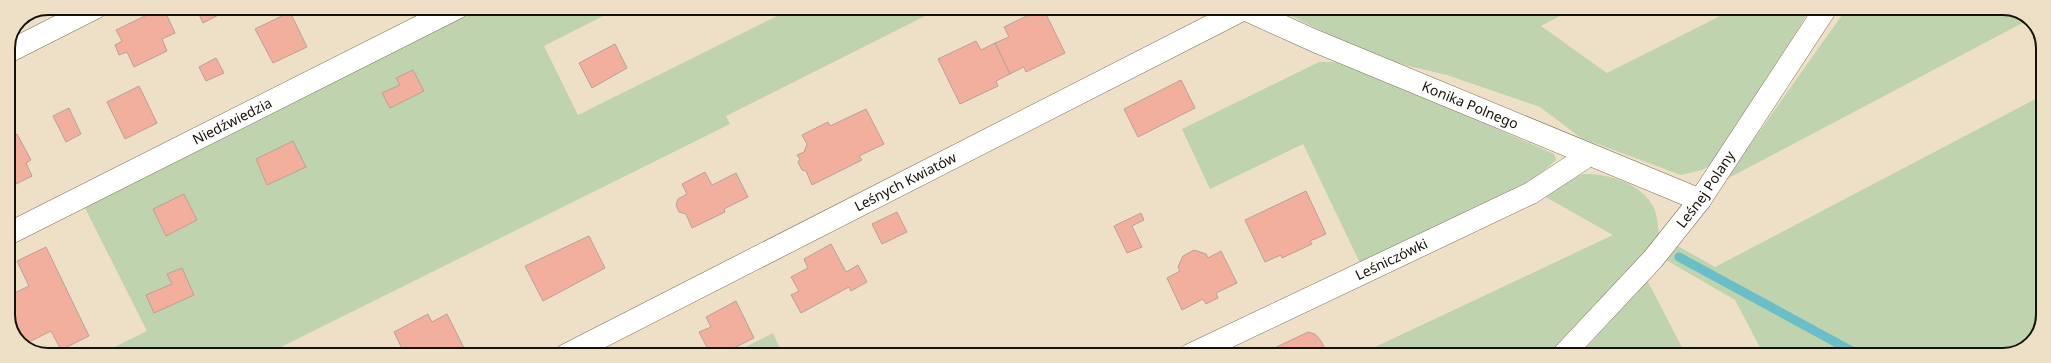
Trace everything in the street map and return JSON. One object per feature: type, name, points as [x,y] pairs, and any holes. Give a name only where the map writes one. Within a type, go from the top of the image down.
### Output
[{"type":"street","points":[[15,48],[80,15]]},
{"type":"street","name":"Niedźwiedzia","points":[[15,230],[443,15]]},
{"type":"street","name":"Leśnych Kwiatów","points":[[580,348],[1231,15]]},
{"type":"street","name":"Konika Polnego","points":[[1256,15],[1315,41],[1700,200]]},
{"type":"street","name":"Leśnej Polany","points":[[1570,348],[1653,259],[1700,200],[1821,15]]},
{"type":"street","name":"Leśniczówki","points":[[1205,348],[1531,193],[1589,155]]},
{"type":"green space","points":[[460,15],[605,15],[544,46],[578,115],[779,15],[927,15],[726,116],[730,124],[279,348],[112,348],[147,331],[84,206]]},
{"type":"green space","points":[[1289,15],[1562,15],[1541,26],[1607,73],[1722,15],[1807,15],[1715,162],[1702,170],[1681,175],[1581,138],[1540,107],[1447,75],[1379,59]]},
{"type":"green space","points":[[1842,15],[2007,15],[2024,22],[1725,180]]},
{"type":"green space","points":[[1319,62],[1335,62],[1460,110],[1497,129],[1554,154],[1556,160],[1529,184],[1360,263],[1303,144],[1210,189],[1182,129]]},
{"type":"green space","points":[[2036,99],[2036,319],[2033,329],[2029,335],[2019,344],[2007,348],[1760,348],[1735,300],[1666,260],[1678,246],[1715,267]]},
{"type":"green space","points":[[1582,174],[1602,175],[1623,181],[1641,192],[1654,208],[1657,217],[1659,235],[1640,258],[1554,348],[1373,348],[1613,235],[1544,196]]},
{"type":"green space","points":[[1647,280],[1682,348],[1586,348]]},
{"type":"green space","points":[[773,333],[780,348],[744,348]]},
{"type":"building","points":[[147,15],[167,15],[175,33],[162,39],[167,51],[134,67],[127,52],[119,55],[115,45],[122,41],[116,30]]},
{"type":"building","points":[[199,15],[218,15],[203,23]]},
{"type":"building","points":[[284,15],[291,15],[307,47],[273,63],[255,29]]},
{"type":"building","points":[[1029,15],[1046,15],[1065,53],[1026,72],[1024,67],[1010,74],[995,43],[1009,37],[1004,27]]},
{"type":"building","points":[[976,41],[981,50],[995,43],[1010,74],[996,81],[998,86],[960,104],[938,59]]},
{"type":"building","points":[[615,44],[627,68],[592,88],[579,63]]},
{"type":"building","points":[[216,58],[224,73],[206,81],[199,67]]},
{"type":"building","points":[[413,70],[424,91],[390,108],[382,93],[400,85],[396,78]]},
{"type":"building","points":[[1181,80],[1195,108],[1138,137],[1124,109]]},
{"type":"building","points":[[139,86],[157,123],[125,139],[107,102]]},
{"type":"building","points":[[69,108],[81,134],[66,142],[53,116]]},
{"type":"building","points":[[866,109],[884,144],[859,156],[862,160],[812,185],[806,171],[802,170],[798,162],[800,159],[797,155],[804,152],[807,144],[802,135],[828,122],[830,126]]},
{"type":"building","points":[[17,134],[31,160],[26,163],[32,176],[15,184],[15,135]]},
{"type":"building","points":[[293,141],[306,167],[267,185],[256,159]]},
{"type":"building","points":[[705,172],[712,185],[736,173],[748,197],[724,209],[725,212],[692,228],[686,214],[679,212],[676,205],[678,199],[687,194],[682,184]]},
{"type":"building","points":[[1306,191],[1326,234],[1310,241],[1312,244],[1282,258],[1281,255],[1265,262],[1245,220]]},
{"type":"building","points":[[184,194],[197,220],[166,236],[153,209]]},
{"type":"building","points":[[897,212],[907,232],[882,244],[872,224]]},
{"type":"building","points":[[1141,213],[1144,220],[1132,226],[1142,247],[1127,253],[1114,226]]},
{"type":"building","points":[[589,236],[605,268],[543,301],[525,266]]},
{"type":"building","points":[[831,244],[846,272],[858,265],[867,282],[851,291],[849,287],[801,313],[791,295],[799,291],[791,277],[808,268],[804,259]]},
{"type":"building","points":[[46,247],[89,336],[65,348],[60,348],[51,331],[29,342],[23,337],[16,323],[15,293],[29,286],[17,261]]},
{"type":"building","points":[[1194,250],[1206,254],[1208,258],[1221,251],[1237,283],[1216,293],[1218,298],[1206,304],[1203,299],[1182,310],[1167,278],[1180,271],[1178,267],[1183,256]]},
{"type":"building","points":[[182,268],[194,295],[154,313],[146,295],[172,284],[167,274]]},
{"type":"building","points":[[736,301],[754,338],[734,348],[707,348],[699,332],[711,327],[706,317]]},
{"type":"building","points":[[428,314],[432,322],[447,314],[464,348],[402,348],[394,332]]},
{"type":"building","points":[[1308,332],[1315,334],[1324,347],[1324,348],[1275,348]]},
{"type":"waterway","points":[[1679,257],[1846,348]]}]
